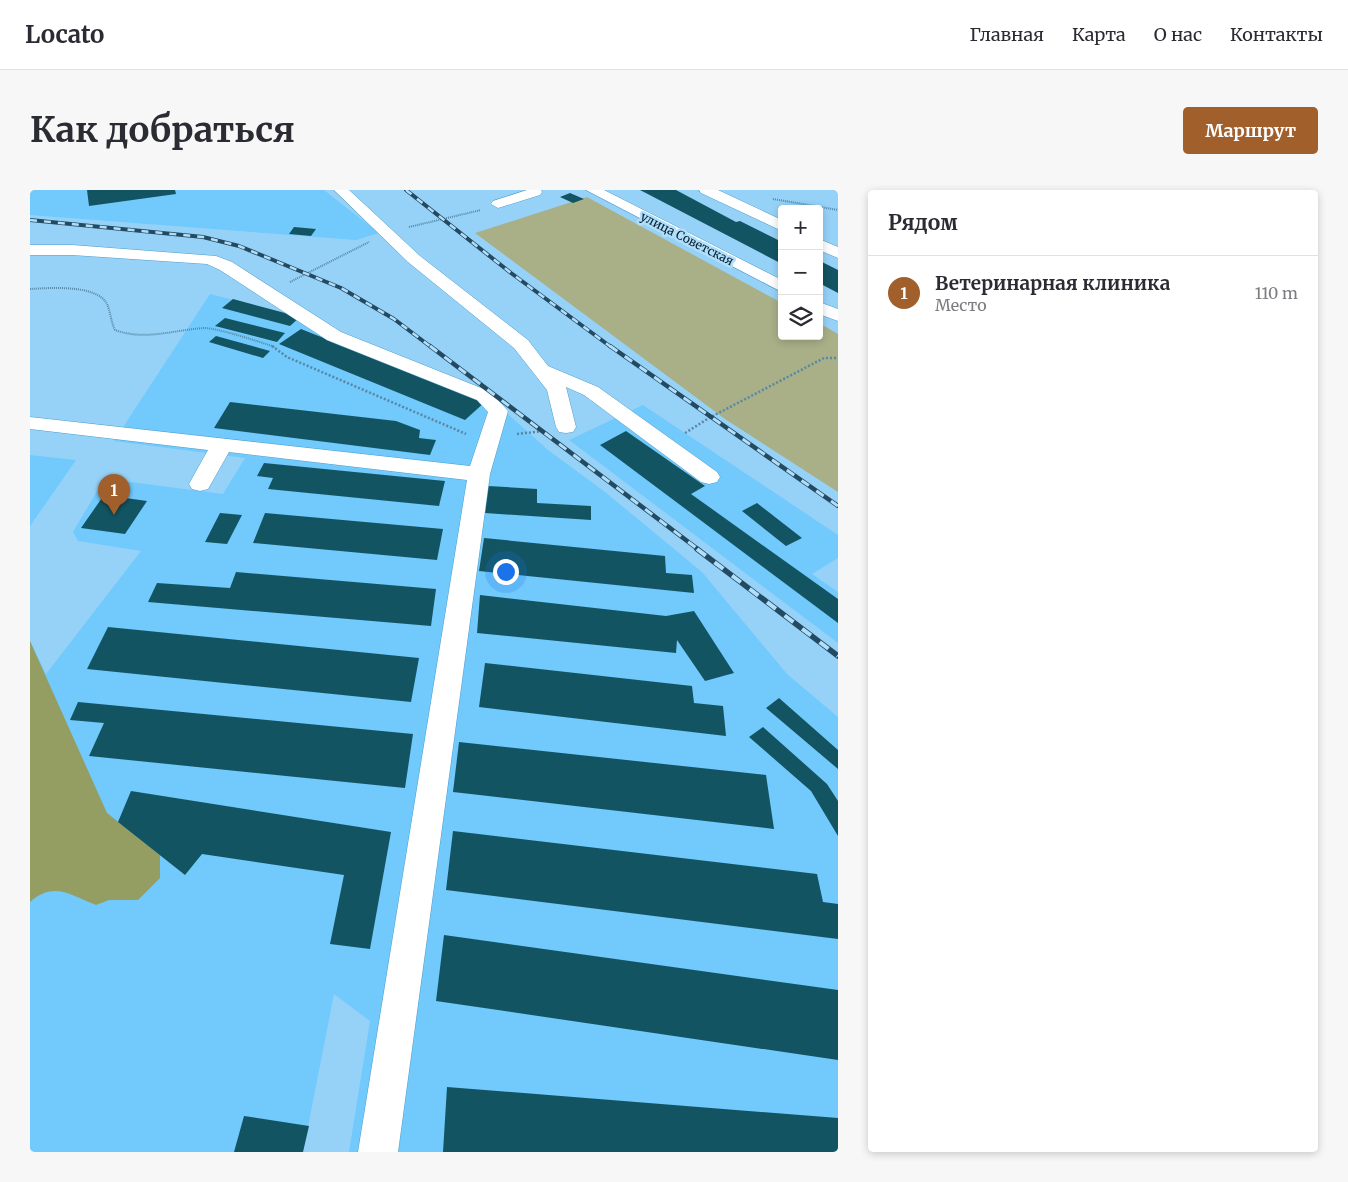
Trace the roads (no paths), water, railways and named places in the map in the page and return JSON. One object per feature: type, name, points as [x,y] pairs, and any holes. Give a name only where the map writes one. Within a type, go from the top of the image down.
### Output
[{"type":"street","points":[[341,190],[414,259],[521,344],[557,389],[566,427]]},
{"type":"street","name":"улица Советская","points":[[593,190],[778,285]]},
{"type":"street","points":[[706,190],[778,224]]},
{"type":"street","points":[[498,204],[536,191]]},
{"type":"street","points":[[823,246],[838,253]]},
{"type":"street","points":[[30,250],[72,250],[210,259],[226,266],[269,292],[334,336],[484,396],[498,411],[479,474],[378,1152]]},
{"type":"street","points":[[823,308],[838,316]]},
{"type":"street","points":[[542,370],[591,391],[709,476]]},
{"type":"street","points":[[30,423],[479,474]]},
{"type":"street","points":[[200,484],[222,444]]},
{"type":"railway","points":[[406,190],[511,273],[611,347]]},
{"type":"railway","points":[[30,220],[203,237],[239,246],[341,288],[394,319],[431,347]]},
{"type":"railway","points":[[430,346],[699,550]]},
{"type":"railway","points":[[610,346],[838,506]]},
{"type":"railway","points":[[697,549],[838,656]]},
{"type":"place","name":"Ветеринарная клиника","points":[[114,515]]}]
